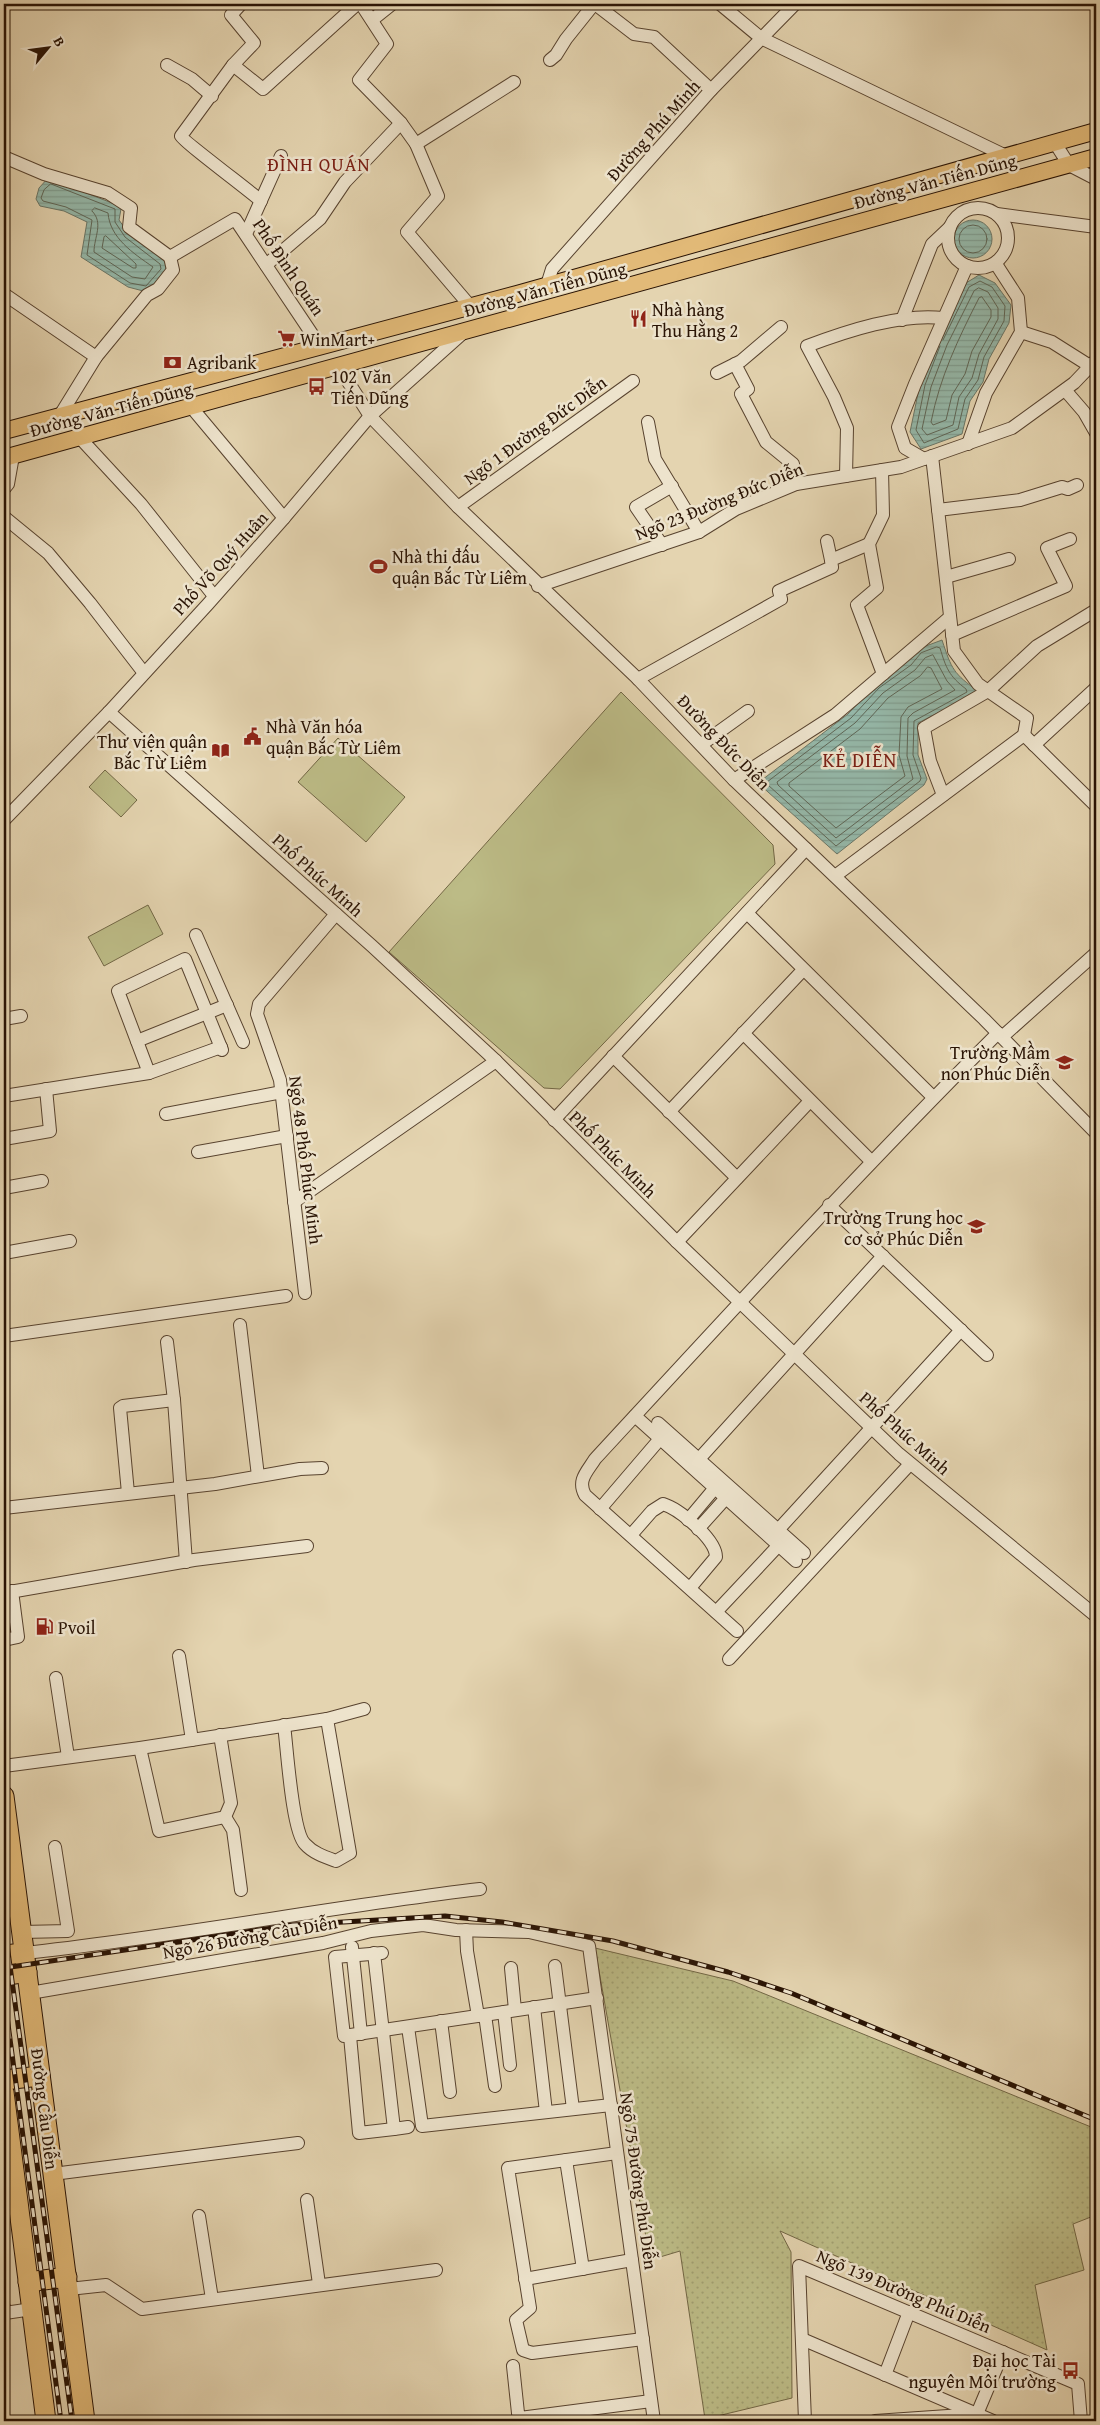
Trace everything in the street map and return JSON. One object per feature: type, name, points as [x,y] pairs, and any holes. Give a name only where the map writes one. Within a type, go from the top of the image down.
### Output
[{"type":"highway","name":"Đường Cầu Diễn","points":[[4,1796],[86,2421]]},
{"type":"highway","points":[[4,1955],[24,1953]]},
{"type":"highway","points":[[4,1976],[27,1972]]},
{"type":"highway","points":[[4,2080],[40,2076]]},
{"type":"highway","points":[[4,2092],[46,2421]]},
{"type":"highway","points":[[28,2282],[68,2283]]},
{"type":"main road","name":"Đường Văn Tiến Dũng","points":[[4,431],[471,307],[1096,131]]},
{"type":"main road","name":"Đường Văn Tiến Dũng","points":[[8,457],[81,439],[338,366],[1096,157]]},
{"type":"street","points":[[241,4],[231,15],[254,44],[233,65],[184,132],[182,139],[261,201]]},
{"type":"street","points":[[233,65],[263,90],[359,4],[372,20],[387,46],[359,80],[401,124],[416,144],[438,196],[407,232],[471,307]]},
{"type":"street","points":[[372,20],[392,4]]},
{"type":"street","points":[[550,60],[556,55],[594,4],[634,34],[654,37],[711,90]]},
{"type":"street","points":[[720,4],[761,38],[1006,156]]},
{"type":"street","name":"Đường Phú Minh","points":[[547,286],[552,269],[711,90],[795,4]]},
{"type":"street","points":[[167,65],[192,79],[212,96]]},
{"type":"street","points":[[416,144],[514,82]]},
{"type":"street","points":[[266,264],[320,219],[345,182],[401,124]]},
{"type":"street","points":[[1055,142],[1069,165],[1096,179]]},
{"type":"street","points":[[246,234],[281,156]]},
{"type":"street","points":[[4,157],[44,174],[108,194],[131,208],[129,228],[170,257],[173,270],[158,289],[147,295],[96,357],[59,417]]},
{"type":"street","points":[[977,208],[984,188]]},
{"type":"street","points":[[902,320],[932,244],[950,227],[956,217],[965,210],[987,209],[997,214],[1096,227]]},
{"type":"street","points":[[950,227],[948,239],[950,250],[957,260],[967,266],[986,268],[996,264],[1005,253],[1009,239],[1006,225],[997,214]]},
{"type":"street","name":"Phố Đình Quán","points":[[170,257],[235,219],[320,346]]},
{"type":"street","points":[[968,444],[986,393],[1020,332],[1018,298],[996,264]]},
{"type":"street","points":[[835,876],[1024,735],[1027,718],[978,684],[954,651],[938,510],[928,458],[905,448],[898,427],[943,318],[967,266]]},
{"type":"street","points":[[4,294],[96,357]]},
{"type":"street","points":[[846,476],[847,428],[834,397],[807,346],[835,336],[923,315],[943,318]]},
{"type":"street","points":[[717,373],[735,364],[781,327]]},
{"type":"street","name":"Phố Võ Quý Huân","points":[[4,820],[109,712],[284,518],[370,416],[464,332]]},
{"type":"street","points":[[1020,332],[1052,342],[1093,363]]},
{"type":"street","name":"Ngõ 23 Đường Đức Diễn","points":[[538,586],[699,532],[736,509],[796,484],[901,467],[1012,428],[1065,390],[1093,363]]},
{"type":"street","points":[[735,364],[748,390],[741,394],[751,414],[766,442],[793,464],[796,484]]},
{"type":"street","name":"Đường Đức Diễn","points":[[338,366],[370,416],[458,507],[538,586],[638,679],[702,744],[734,780],[1000,1035],[1096,1133]]},
{"type":"street","name":"Ngõ 1 Đường Đức Diễn","points":[[458,507],[633,381]]},
{"type":"street","points":[[1065,390],[1084,412],[1096,433]]},
{"type":"street","points":[[192,408],[284,518]]},
{"type":"street","points":[[648,422],[655,459],[699,532]]},
{"type":"street","points":[[81,439],[141,504],[214,596]]},
{"type":"street","points":[[4,490],[8,484],[8,457]]},
{"type":"street","points":[[882,470],[883,515],[869,544],[877,588],[857,605],[883,674]]},
{"type":"street","points":[[938,510],[1020,500],[1062,487],[1068,489],[1077,485]]},
{"type":"street","points":[[662,545],[636,507],[672,486]]},
{"type":"street","points":[[4,517],[48,553],[90,603],[144,673]]},
{"type":"street","points":[[952,636],[1066,586],[1047,548],[1070,539]]},
{"type":"street","points":[[638,679],[781,599],[779,591],[832,567],[827,541]]},
{"type":"street","points":[[831,560],[869,544]]},
{"type":"street","points":[[946,578],[1009,559]]},
{"type":"street","points":[[943,795],[930,761],[924,728],[988,691],[1037,646],[1096,610]]},
{"type":"street","points":[[734,780],[834,715],[950,617]]},
{"type":"street","points":[[1034,745],[1096,688]]},
{"type":"street","points":[[702,744],[748,711]]},
{"type":"street","name":"Phố Phúc Minh","points":[[109,712],[336,914],[496,1061],[738,1302],[910,1464],[1096,1616]]},
{"type":"street","points":[[1024,735],[1096,806]]},
{"type":"street","points":[[554,1120],[806,849]]},
{"type":"street","points":[[746,913],[933,1098]]},
{"type":"street","name":"Ngõ 48 Phố Phúc Minh","points":[[306,1293],[282,1092],[271,1049],[257,1014],[259,1004],[336,914]]},
{"type":"street","points":[[196,934],[242,1042]]},
{"type":"street","points":[[737,1631],[585,1495],[580,1487],[582,1479],[595,1459],[738,1302],[871,1161],[933,1098],[1000,1035],[1096,953]]},
{"type":"street","points":[[4,1096],[149,1073],[222,1049],[185,958],[118,991],[149,1073]]},
{"type":"street","points":[[669,1112],[803,970]]},
{"type":"street","points":[[137,1041],[227,1005]]},
{"type":"street","points":[[4,1019],[20,1016]]},
{"type":"street","points":[[743,1033],[871,1161]]},
{"type":"street","points":[[613,1056],[737,1178]]},
{"type":"street","points":[[294,1202],[496,1061]]},
{"type":"street","points":[[4,1139],[50,1131],[46,1089]]},
{"type":"street","points":[[166,1114],[282,1092]]},
{"type":"street","points":[[677,1242],[810,1101]]},
{"type":"street","points":[[198,1152],[287,1136]]},
{"type":"street","points":[[4,1188],[42,1181]]},
{"type":"street","points":[[829,1205],[987,1355]]},
{"type":"street","points":[[4,1253],[70,1241]]},
{"type":"street","points":[[699,1459],[883,1256]]},
{"type":"street","points":[[4,1336],[286,1296]]},
{"type":"street","points":[[240,1325],[258,1476]]},
{"type":"street","points":[[778,1530],[961,1330]]},
{"type":"street","points":[[167,1342],[174,1400],[186,1562]]},
{"type":"street","points":[[128,1494],[120,1408],[123,1406],[174,1400]]},
{"type":"street","points":[[635,1416],[659,1440],[778,1546],[800,1557],[778,1530],[658,1423]]},
{"type":"street","points":[[600,1509],[659,1440]]},
{"type":"street","points":[[729,1659],[910,1464]]},
{"type":"street","points":[[4,1508],[180,1488],[322,1468]]},
{"type":"street","points":[[692,1524],[714,1489]]},
{"type":"street","points":[[692,1524],[725,1499]]},
{"type":"street","points":[[631,1535],[652,1510],[662,1504],[692,1524],[713,1543],[716,1549],[716,1557],[690,1588]]},
{"type":"street","points":[[4,1640],[18,1637],[8,1592],[186,1562],[307,1546]]},
{"type":"street","points":[[716,1612],[778,1546]]},
{"type":"street","points":[[179,1656],[192,1740]]},
{"type":"street","points":[[56,1678],[68,1757]]},
{"type":"street","points":[[4,1766],[140,1748],[327,1719],[364,1709]]},
{"type":"street","points":[[284,1725],[296,1823],[303,1843],[318,1854],[336,1861],[350,1854],[327,1719]]},
{"type":"street","points":[[220,1735],[231,1803],[225,1816]]},
{"type":"street","points":[[140,1748],[159,1831],[225,1816]]},
{"type":"street","points":[[225,1816],[233,1830],[241,1890]]},
{"type":"street","points":[[22,1932],[68,1930],[55,1847]]},
{"type":"street","points":[[24,1953],[102,1945],[273,1918],[480,1889]]},
{"type":"street","points":[[351,1936],[371,1931],[423,1925],[466,1930],[467,1951],[482,2015],[495,2086]]},
{"type":"street","name":"Ngõ 75 Đường Phú Diễn","points":[[466,1930],[529,1932],[590,1946],[654,2421]]},
{"type":"street","name":"Ngõ 26 Đường Cầu Diễn","points":[[30,1993],[351,1936],[358,2133],[394,2129]]},
{"type":"street","points":[[408,2127],[394,2129],[384,2030],[378,1953],[335,1957],[344,2036],[355,2035],[384,2030],[408,2027],[440,2021],[597,1998]]},
{"type":"street","points":[[555,1966],[573,2109]]},
{"type":"street","points":[[510,2065],[511,1968]]},
{"type":"street","points":[[534,2007],[546,2112]]},
{"type":"street","points":[[440,2021],[450,2092]]},
{"type":"street","points":[[408,2027],[422,2126],[611,2105]]},
{"type":"street","points":[[53,2174],[298,2143]]},
{"type":"street","points":[[617,2153],[508,2168],[530,2308],[516,2320],[523,2350],[532,2353],[642,2339]]},
{"type":"street","points":[[566,2160],[583,2269]]},
{"type":"street","points":[[307,2200],[319,2284]]},
{"type":"street","points":[[199,2216],[212,2299]]},
{"type":"street","points":[[525,2279],[632,2260]]},
{"type":"street","name":"Ngõ 139 Đường Phú Diễn","points":[[805,2421],[798,2266],[1078,2384],[1080,2421]]},
{"type":"street","points":[[68,2283],[106,2285],[142,2309],[319,2284],[436,2270]]},
{"type":"street","points":[[4,2307],[5,2313],[32,2309]]},
{"type":"street","points":[[885,2375],[909,2312]]},
{"type":"street","points":[[802,2340],[993,2421]]},
{"type":"street","points":[[977,2414],[1003,2352]]},
{"type":"street","points":[[513,2366],[520,2418],[651,2401]]},
{"type":"street","points":[[876,2421],[977,2414]]},
{"type":"shaded area","points":[[621,692],[773,845],[775,864],[560,1089],[544,1088],[389,952]]},
{"type":"shaded area","points":[[338,738],[405,797],[366,842],[298,782]]},
{"type":"shaded area","points":[[105,770],[137,800],[121,817],[89,787]]},
{"type":"shaded area","points":[[148,905],[163,934],[104,966],[88,937]]},
{"type":"shaded area","points":[[595,1948],[733,1981],[1096,2129],[1096,2215],[1073,2224],[1084,2270],[1035,2285],[1047,2350],[780,2231],[791,2252],[792,2398],[705,2419],[680,2251],[650,2260]]},
{"type":"water","points":[[48,178],[117,205],[121,209],[119,220],[129,234],[165,261],[166,270],[147,292],[128,287],[81,257],[87,222],[64,211],[40,206],[36,199],[39,188]]},
{"type":"water","points":[[973,220],[987,225],[992,239],[987,253],[973,258],[959,253],[954,239],[959,225]]},
{"type":"water","points":[[979,275],[995,283],[1011,305],[1009,323],[989,359],[983,382],[970,401],[962,434],[921,449],[910,432],[920,384],[966,283]]},
{"type":"water","points":[[942,640],[954,670],[979,692],[918,723],[918,755],[927,779],[924,785],[837,854],[758,783],[848,714],[876,684],[908,661],[918,649]]},
{"type":"railway","points":[[4,1968],[293,1925],[445,1916],[502,1922],[613,1941],[728,1972],[791,1993],[1096,2120]]},
{"type":"railway","points":[[4,1922],[72,2421]]},
{"type":"railway","points":[[4,1994],[61,2421]]},
{"type":"place","name":"Nhà hàng Thu Hằng 2","points":[[638,319]]},
{"type":"place","name":"WinMart+","points":[[286,339]]},
{"type":"place","name":"Agribank","points":[[173,362]]},
{"type":"place","name":"102 Văn Tiến Dũng","points":[[317,386]]},
{"type":"place","name":"Nhà thi đấu quận Bắc Từ Liêm","points":[[378,566]]},
{"type":"place","name":"Nhà Văn hóa quận Bắc Từ Liêm","points":[[252,736]]},
{"type":"place","name":"Thư viện quận Bắc Từ Liêm","points":[[221,751]]},
{"type":"place","name":"Trường Mầm non Phúc Diễn","points":[[1064,1062]]},
{"type":"place","name":"Trường Trung học cơ sở Phúc Diễn","points":[[977,1227]]},
{"type":"place","name":"Pvoil","points":[[44,1627]]},
{"type":"place","name":"Đại học Tài nguyên Môi trường","points":[[1070,2370]]},
{"type":"district","name":"ĐÌNH QUÁN","points":[[319,164]]},
{"type":"district","name":"KẺ DIỄN","points":[[860,759]]}]
